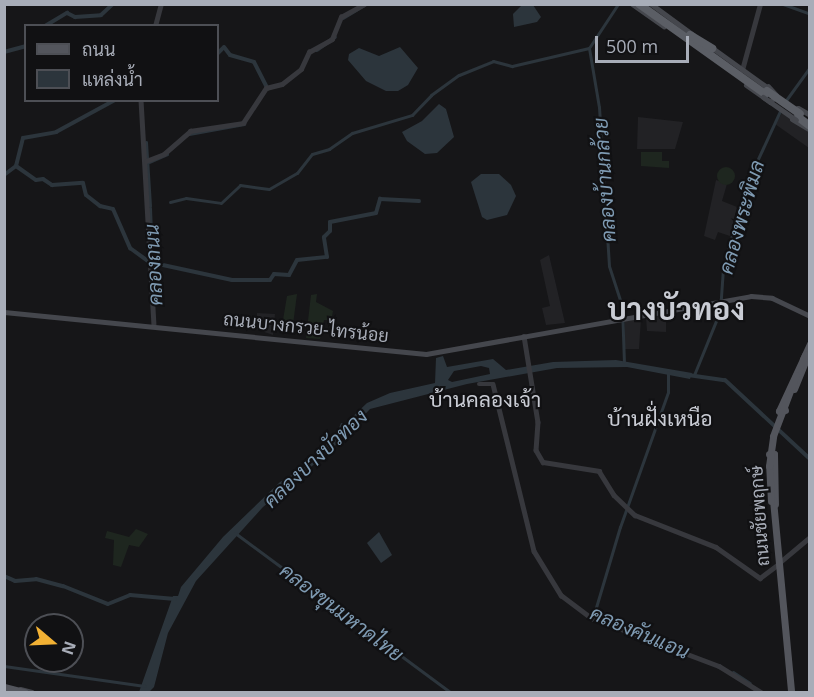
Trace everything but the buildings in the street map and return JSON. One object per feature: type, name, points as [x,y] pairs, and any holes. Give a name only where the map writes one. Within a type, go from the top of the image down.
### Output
[{"type":"highway","points":[[638,4],[653,10],[810,123]]},
{"type":"highway","points":[[638,4],[766,92]]},
{"type":"highway","points":[[690,36],[712,48]]},
{"type":"highway","points":[[710,59],[730,69]]},
{"type":"main road","points":[[632,4],[653,10],[712,48],[773,90],[775,99],[765,101],[710,59],[653,10]]},
{"type":"main road","points":[[751,76],[766,92]]},
{"type":"main road","points":[[746,85],[766,92]]},
{"type":"main road","name":"ถนนบางกรวย-ไทรน้อย","points":[[4,311],[426,354],[725,300],[762,296],[809,315]]},
{"type":"main road","name":"ถนนบางกรวย-ไทรน้อย","points":[[89,320],[180,328]]},
{"type":"main road","name":"ถนนชัยพฤกษ์","points":[[789,693],[769,466],[773,436],[810,344]]},
{"type":"main road","points":[[807,354],[782,413],[784,396],[807,354]]},
{"type":"main road","points":[[771,452],[776,543],[768,478],[771,452]]},
{"type":"main road","points":[[785,646],[789,693]]},
{"type":"main road","points":[[4,687],[13,691],[27,692]]},
{"type":"main road","points":[[4,687],[27,692]]},
{"type":"street","points":[[156,24],[161,4]]},
{"type":"street","points":[[147,161],[164,154],[190,131],[243,123],[268,88],[282,84],[301,69],[309,52],[332,39],[341,17],[364,4]]},
{"type":"street","points":[[742,70],[760,4]]},
{"type":"street","points":[[141,102],[147,161],[154,324]]},
{"type":"street","points":[[521,337],[531,377],[538,457],[548,465],[600,472],[628,508],[644,520],[716,547],[760,578],[810,537]]},
{"type":"street","points":[[479,384],[493,384],[534,551],[561,595],[592,618],[719,666],[761,693]]},
{"type":"shaded area","points":[[782,113],[809,132],[809,148],[775,124]]},
{"type":"shaded area","points":[[638,117],[683,122],[675,149],[637,149]]},
{"type":"shaded area","points":[[641,152],[662,152],[662,161],[669,161],[669,168],[641,166]]},
{"type":"shaded area","points":[[726,167],[732,170],[735,176],[732,182],[726,185],[720,182],[717,176],[720,170]]},
{"type":"shaded area","points":[[716,180],[727,184],[722,201],[737,207],[730,236],[718,232],[715,240],[704,236]]},
{"type":"shaded area","points":[[549,255],[565,323],[546,325],[542,308],[550,306],[540,260]]},
{"type":"shaded area","points":[[297,294],[292,332],[281,332],[287,296]]},
{"type":"shaded area","points":[[317,294],[316,302],[333,311],[330,328],[328,320],[324,320],[320,339],[306,338],[311,295]]},
{"type":"shaded area","points":[[257,313],[275,314],[273,335],[256,329]]},
{"type":"shaded area","points":[[666,313],[666,332],[647,331],[646,317]]},
{"type":"shaded area","points":[[641,318],[639,349],[625,349],[625,321]]},
{"type":"shaded area","points":[[136,529],[148,534],[139,547],[129,545],[121,567],[113,565],[114,540],[105,538],[107,531],[129,537]]},
{"type":"water","points":[[522,5],[533,5],[541,17],[537,22],[514,27],[513,14]]},
{"type":"water","points":[[400,47],[418,68],[408,85],[398,91],[386,91],[366,81],[348,60],[349,54],[359,48],[379,56]]},
{"type":"water","points":[[439,104],[446,109],[454,137],[437,153],[425,154],[407,141],[402,132],[422,121]]},
{"type":"water","points":[[481,174],[499,174],[511,185],[516,196],[507,215],[487,220],[482,217],[471,182]]},
{"type":"water","name":"คลองบางบัวทอง","points":[[443,356],[447,367],[493,359],[506,370],[553,362],[616,360],[692,373],[690,379],[627,367],[557,368],[467,384],[370,409],[330,451],[263,507],[196,581],[168,633],[154,687],[149,692],[139,692],[173,596],[178,596],[181,587],[223,537],[280,482],[302,469],[337,433],[341,423],[345,424],[367,403],[390,393],[435,383],[436,358]],"holes":[[[481,366],[489,368],[490,374],[452,382],[448,380],[454,371]]]},
{"type":"water","points":[[379,532],[392,555],[381,563],[367,543]]},
{"type":"waterway","points":[[48,24],[67,13],[75,17],[101,15],[113,4]]},
{"type":"waterway","points":[[343,18],[366,4]]},
{"type":"waterway","name":"คลองบ้านกล้วย","points":[[618,4],[589,48],[599,107],[609,266],[622,306],[624,362]]},
{"type":"waterway","points":[[783,4],[810,14]]},
{"type":"waterway","points":[[317,50],[335,37]]},
{"type":"waterway","points":[[4,52],[24,47]]},
{"type":"waterway","points":[[219,52],[224,47],[230,55],[254,62],[268,89]]},
{"type":"waterway","points":[[170,202],[186,198],[221,203],[240,185],[269,189],[297,173],[312,154],[329,149],[352,133],[412,115],[431,95],[459,75],[493,61],[512,66],[589,48]]},
{"type":"waterway","name":"คลองพระพิมล","points":[[784,103],[810,67]]},
{"type":"waterway","points":[[16,166],[23,138],[56,132],[111,102]]},
{"type":"waterway","name":"คลองพระพิมล","points":[[694,375],[720,311],[723,268],[746,185],[781,109]]},
{"type":"waterway","points":[[189,134],[244,124]]},
{"type":"waterway","name":"คลองถนน","points":[[146,142],[150,206]]},
{"type":"waterway","points":[[147,163],[167,154]]},
{"type":"waterway","points":[[16,166],[36,180],[43,179],[52,185],[83,183],[86,195],[100,206],[113,209],[130,248],[149,262],[232,280],[270,280],[274,274],[289,275],[297,260],[327,257],[324,237],[330,231],[330,222],[376,213],[380,199],[419,201]]},
{"type":"waterway","points":[[4,175],[16,166]]},
{"type":"waterway","name":"คลองถนน","points":[[150,208],[152,257]]},
{"type":"waterway","points":[[597,619],[594,614],[620,527],[668,392],[668,372]]},
{"type":"waterway","points":[[688,375],[725,380],[810,459]]},
{"type":"waterway","name":"คลองขุนมหาดไทย","points":[[235,533],[450,692]]},
{"type":"waterway","points":[[4,576],[15,581],[36,579],[63,586],[108,604],[130,595],[175,599]]},
{"type":"waterway","points":[[4,666],[145,686]]},
{"type":"waterway","name":"คลองคันแอน","points":[[733,672],[750,683]]},
{"type":"district","name":"บางบัวทอง","points":[[676,309]]},
{"type":"district","name":"บ้านคลองเจ้า","points":[[485,399]]},
{"type":"district","name":"บ้านฝั่งเหนือ","points":[[660,418]]}]
